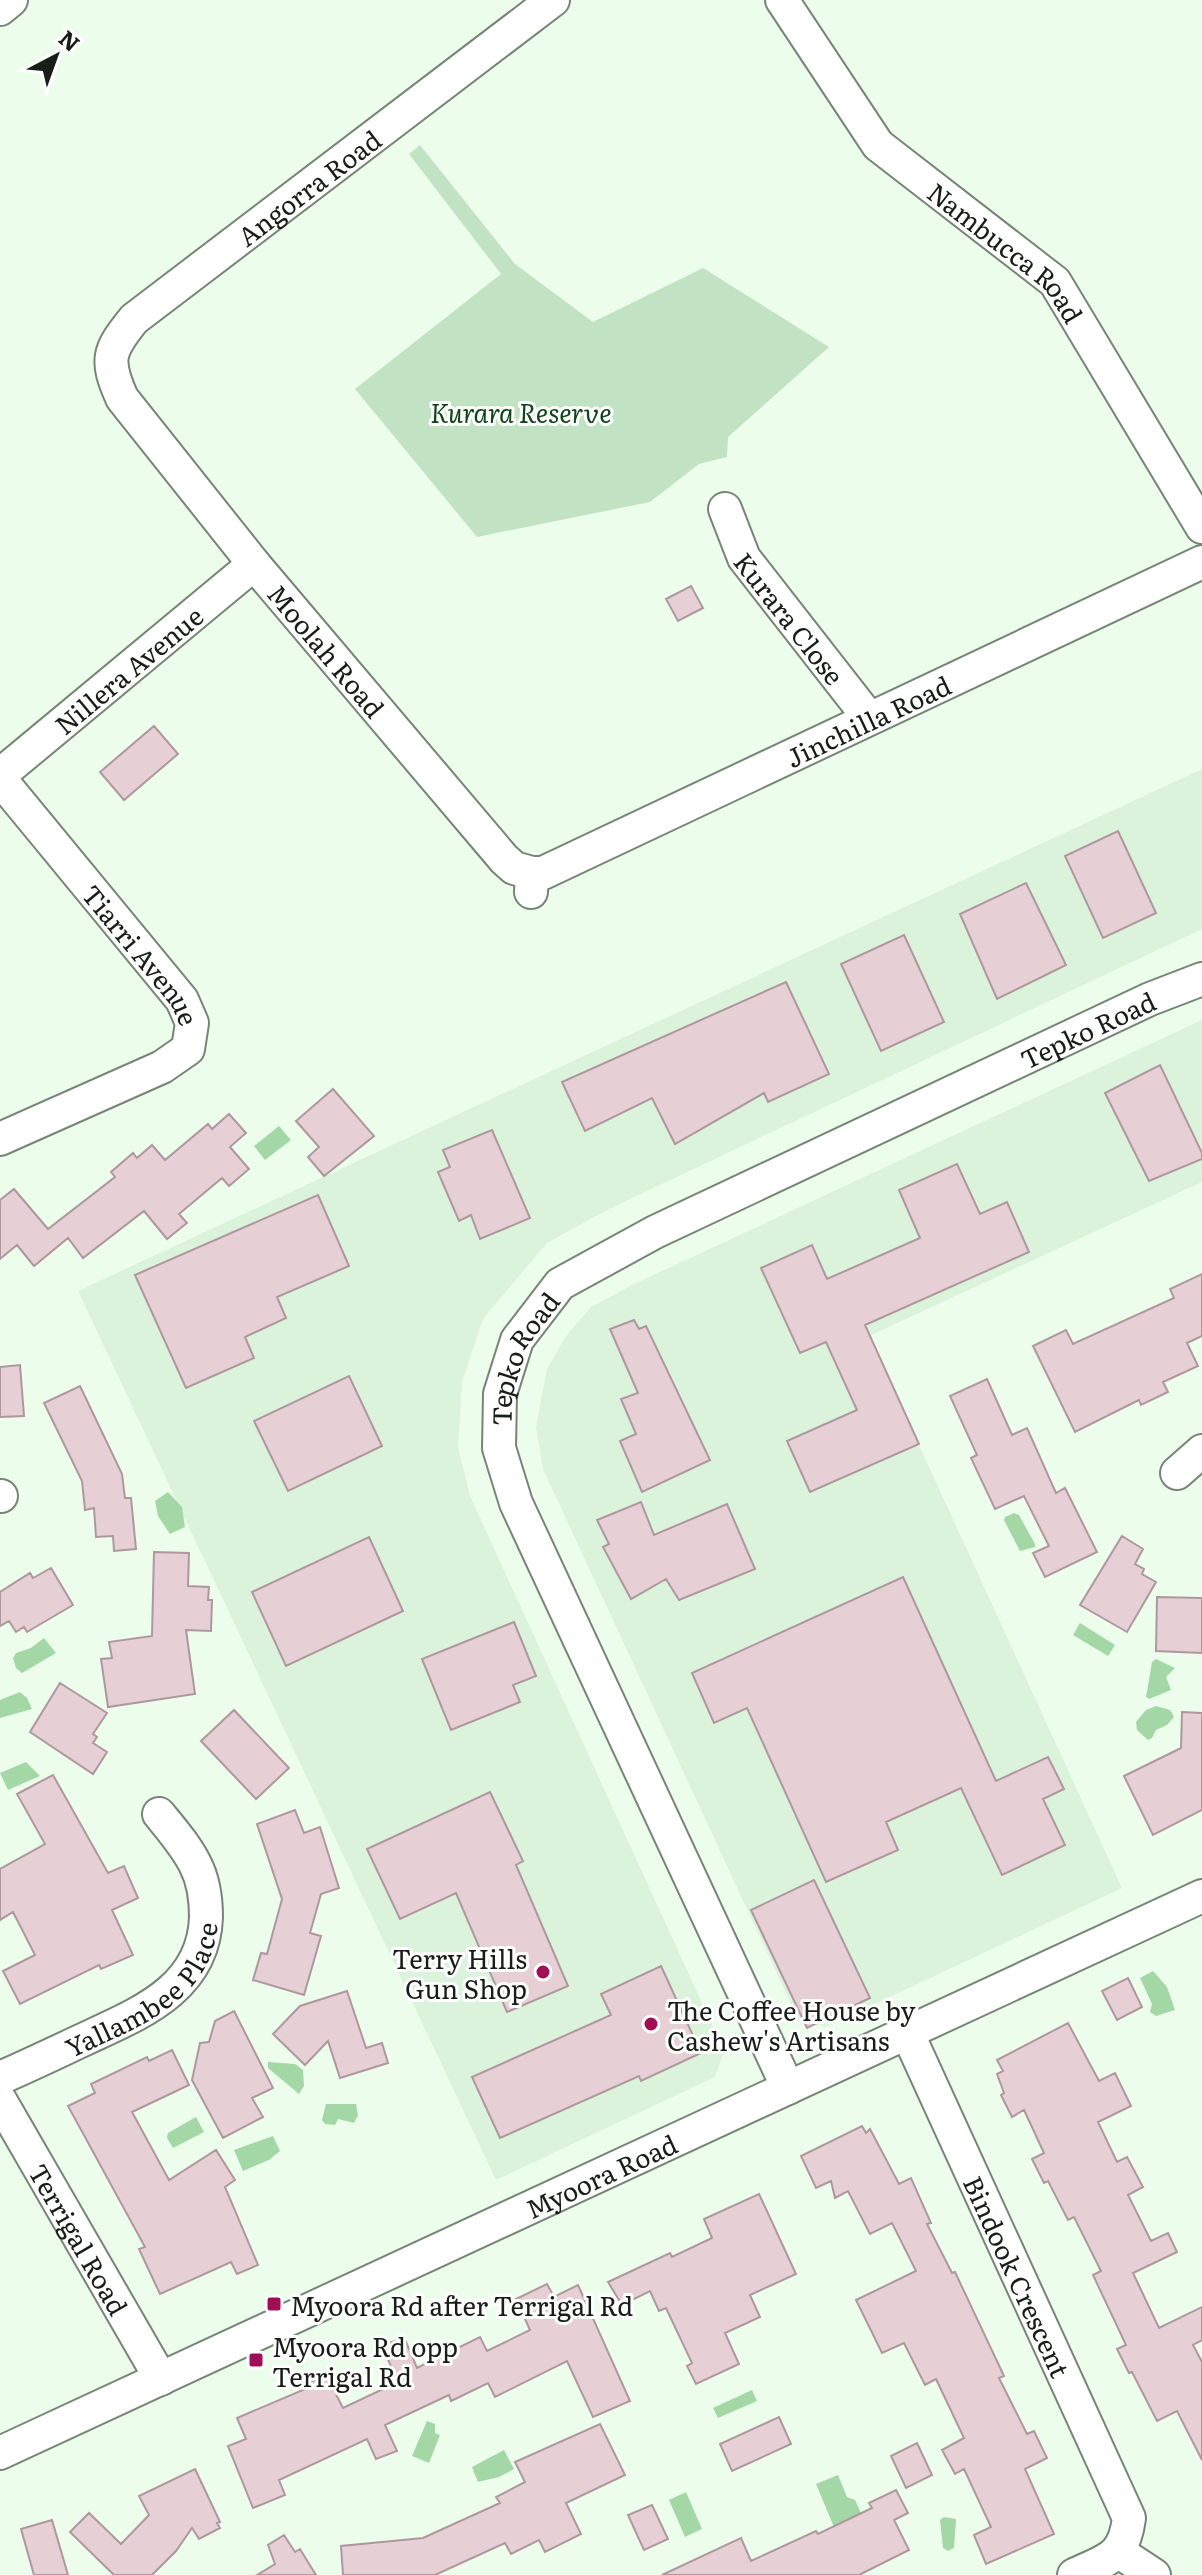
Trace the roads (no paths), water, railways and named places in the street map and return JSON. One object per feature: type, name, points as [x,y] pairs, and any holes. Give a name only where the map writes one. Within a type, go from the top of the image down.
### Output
[{"type":"street","points":[[0,9],[11,0]]},
{"type":"street","name":"Angorra Road","points":[[122,398],[110,371],[114,343],[134,319],[553,0]]},
{"type":"street","name":"Nambucca Road","points":[[782,0],[878,145],[1055,282],[1202,527]]},
{"type":"street","name":"Moolah Road","points":[[122,398],[254,564],[504,859],[531,883]]},
{"type":"street","name":"Kurara Close","points":[[725,509],[744,558],[869,718]]},
{"type":"street","name":"Jinchilla Road","points":[[531,883],[543,873],[1202,562]]},
{"type":"street","name":"Nillera Avenue","points":[[0,777],[254,564]]},
{"type":"street","name":"Tiarri Avenue","points":[[0,777],[182,1000],[192,1023],[188,1049],[162,1067],[0,1139]]},
{"type":"street","name":"Tepko Road","points":[[788,2088],[516,1503],[499,1448],[500,1394],[517,1340],[560,1284],[655,1232],[1150,999],[1202,979]]},
{"type":"street","points":[[1177,1473],[1202,1451]]},
{"type":"street","name":"Yallambee Place","points":[[0,2078],[148,2010],[186,1975],[198,1952],[205,1928],[203,1883],[195,1862],[159,1814]]},
{"type":"street","name":"Myoora Road","points":[[0,2453],[1202,1896]]},
{"type":"street","name":"Bindook Crescent","points":[[907,2032],[1129,2518],[1126,2539],[1119,2552]]},
{"type":"street","name":"Terrigal Road","points":[[0,2100],[161,2379]]},
{"type":"street","points":[[1074,2575],[1119,2552],[1154,2575]]},
{"type":"place","name":"Terry Hills Gun Shop","points":[[543,1972]]},
{"type":"place","name":"The Coffee House by Cashew's Artisans","points":[[651,2024]]},
{"type":"place","name":"Myoora Rd after Terrigal Rd","points":[[274,2304]]},
{"type":"place","name":"Myoora Rd opp Terrigal Rd","points":[[256,2360]]},
{"type":"park label","name":"Kurara Reserve","points":[[521,411]]}]
